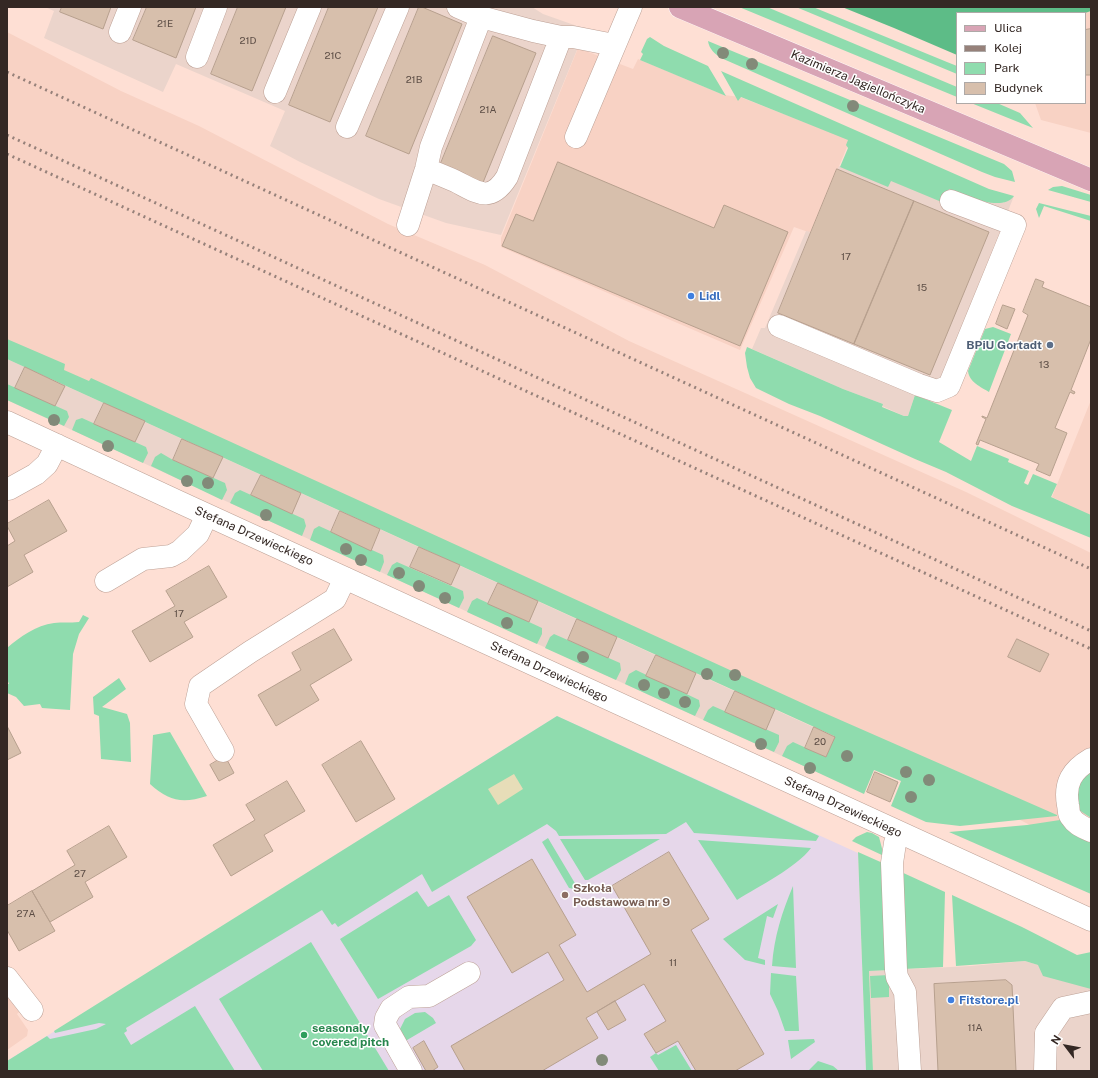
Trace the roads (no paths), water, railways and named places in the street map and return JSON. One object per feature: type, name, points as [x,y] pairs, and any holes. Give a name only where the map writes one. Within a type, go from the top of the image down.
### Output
[{"type":"main road","name":"Kazimierza Jagiellończyka","points":[[680,7],[1091,180]]},
{"type":"main road","name":"Kazimierza Jagiellończyka","points":[[1036,156],[1091,164]]},
{"type":"street","points":[[120,32],[130,7]]},
{"type":"street","points":[[197,57],[216,7]]},
{"type":"street","points":[[275,92],[310,7]]},
{"type":"street","points":[[347,127],[398,7]]},
{"type":"street","points":[[458,7],[481,17],[561,37],[614,45]]},
{"type":"street","points":[[576,137],[630,7]]},
{"type":"street","points":[[408,225],[426,169],[431,147],[481,17]]},
{"type":"street","points":[[426,169],[484,194],[496,191],[507,177],[561,37]]},
{"type":"street","points":[[779,326],[937,391],[949,386],[1015,225],[951,201]]},
{"type":"street","name":"Stefana Drzewieckiego","points":[[7,422],[1091,920]]},
{"type":"street","points":[[7,489],[36,474],[47,464],[57,445]]},
{"type":"street","points":[[106,581],[143,559],[171,556],[180,551],[198,534],[207,515]]},
{"type":"street","points":[[222,752],[196,704],[200,686],[250,652],[335,599],[345,578]]},
{"type":"street","points":[[1091,759],[1079,766],[1070,778],[1066,794],[1070,816],[1078,825],[1091,831]]},
{"type":"street","points":[[899,832],[895,843],[892,863],[896,970],[897,977],[904,992],[910,1071]]},
{"type":"street","points":[[411,1071],[385,1025],[386,1018],[391,1009],[409,998],[429,996],[469,973]]},
{"type":"street","points":[[7,978],[32,1010]]},
{"type":"street","points":[[1046,1071],[1046,1033],[1063,1008],[1091,1002]]},
{"type":"railway","points":[[7,72],[1091,569]]},
{"type":"railway","points":[[7,135],[1091,631]]},
{"type":"railway","points":[[7,154],[1091,649]]},
{"type":"place","name":"Lidl","points":[[691,296]]},
{"type":"place","name":"BPiU Gortadt","points":[[1050,345]]},
{"type":"place","name":"Szkoła Podstawowa nr 9","points":[[565,895]]},
{"type":"place","name":"Fitstore.pl","points":[[951,1000]]},
{"type":"place","name":"seasonaly covered pitch","points":[[304,1035]]}]
